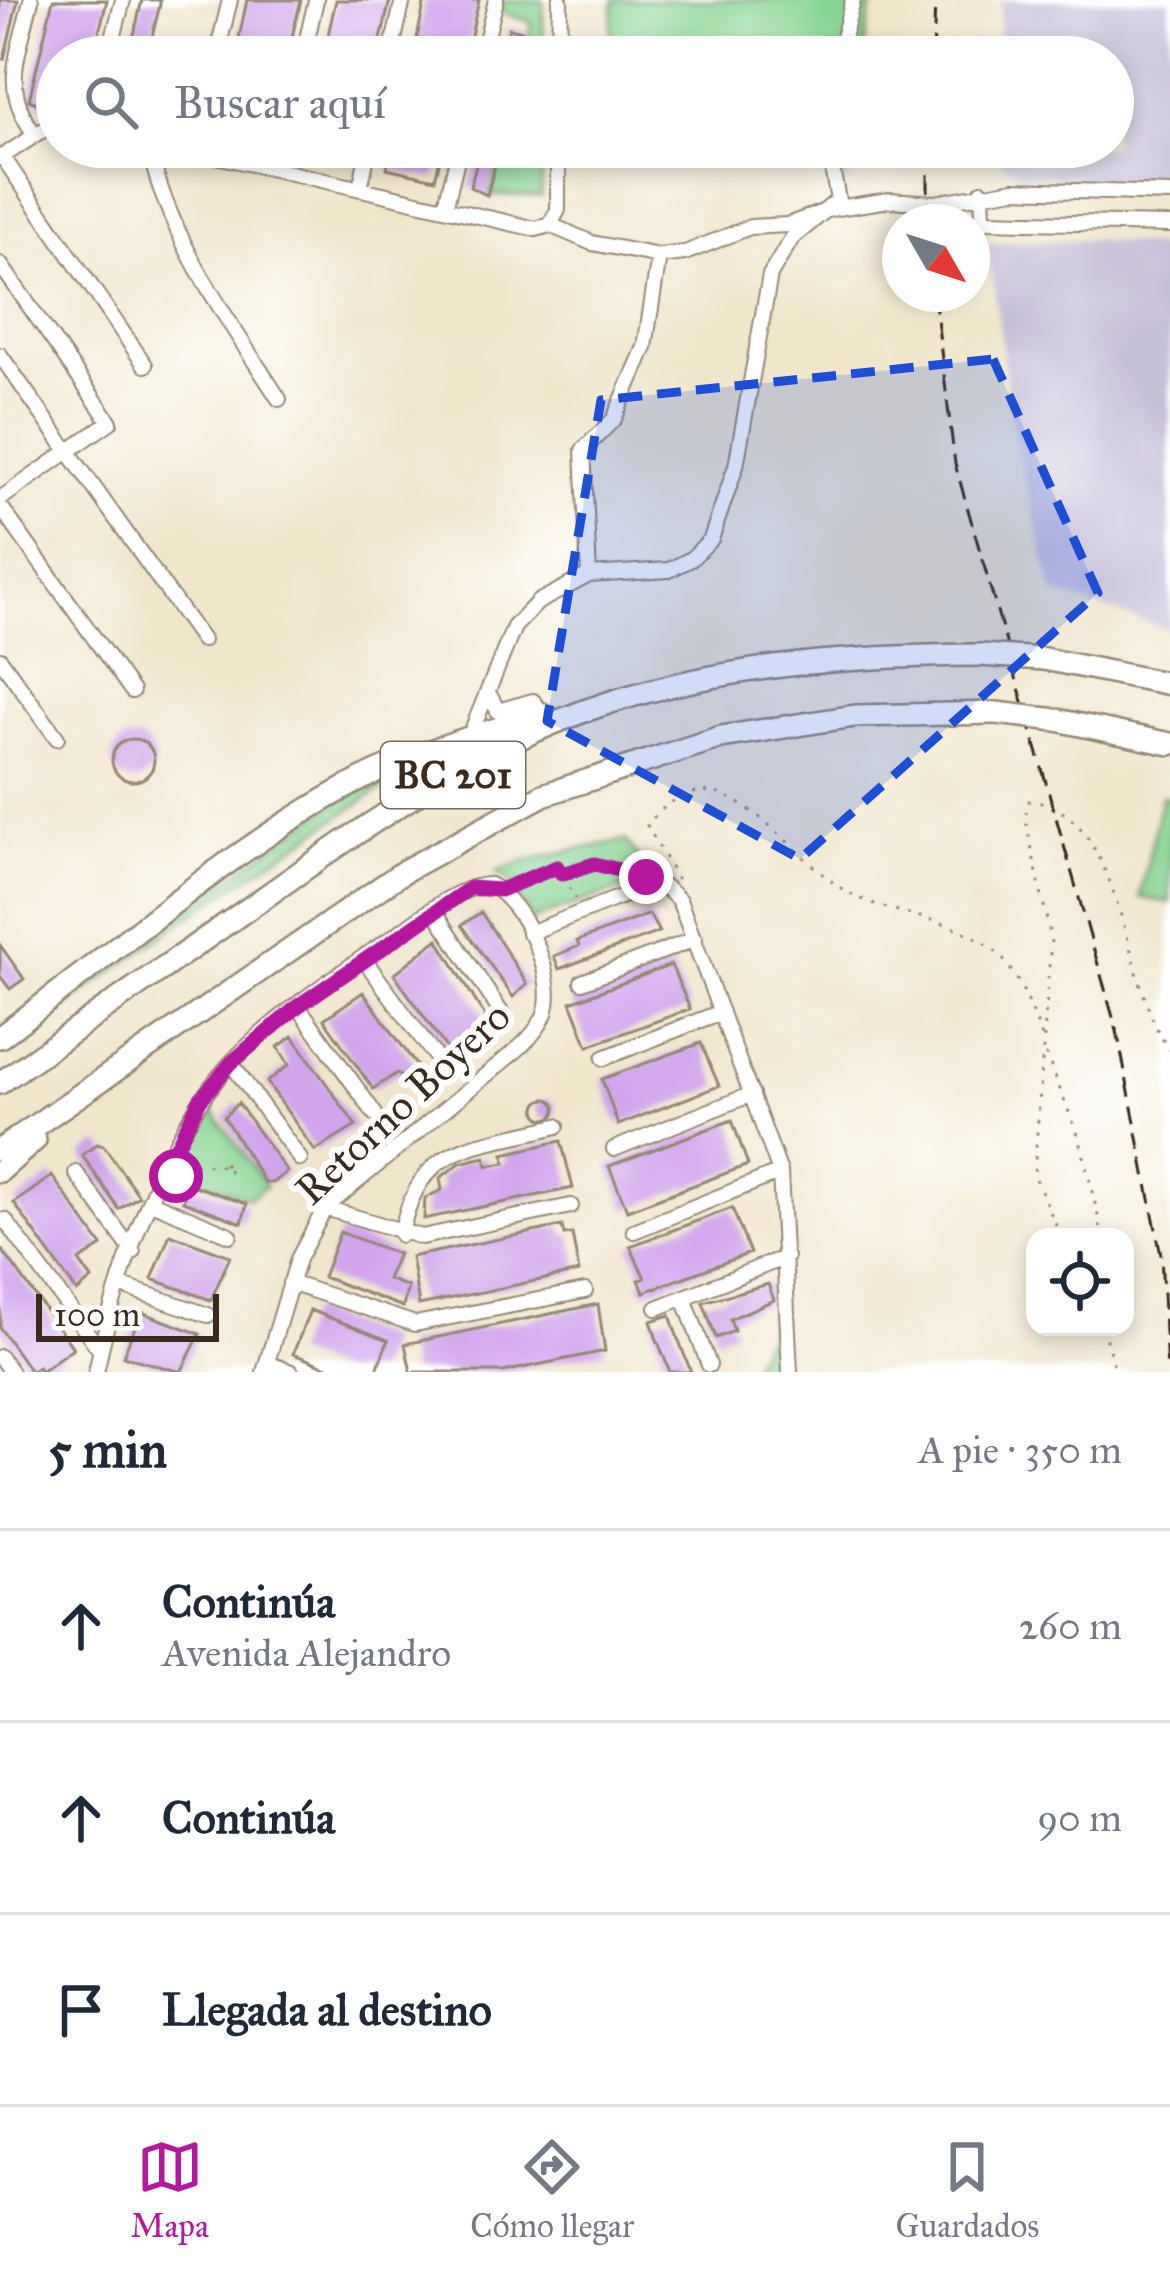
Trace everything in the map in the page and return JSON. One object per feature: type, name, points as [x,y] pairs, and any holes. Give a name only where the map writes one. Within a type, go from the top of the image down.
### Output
[{"type":"highway","points":[[0,1037],[274,833],[358,782],[468,740],[711,675],[834,657],[1045,659],[1170,684]]},
{"type":"highway","name":"BC 201","points":[[0,1150],[406,870],[543,795],[721,737],[855,716],[996,713],[1057,720],[1170,744]]},
{"type":"highway","name":"BC 201","points":[[0,1083],[373,820],[548,720]]},
{"type":"highway","points":[[0,1172],[64,1105]]},
{"type":"street","points":[[31,0],[10,91],[14,110],[34,133],[1,157],[145,365]]},
{"type":"street","points":[[113,36],[122,0]]},
{"type":"street","points":[[221,36],[230,0]]},
{"type":"street","points":[[308,36],[316,0]]},
{"type":"street","points":[[395,36],[403,0]]},
{"type":"street","points":[[487,36],[496,0]]},
{"type":"street","points":[[559,36],[560,0]]},
{"type":"street","points":[[844,36],[853,0]]},
{"type":"street","points":[[153,168],[189,252],[279,399]]},
{"type":"street","points":[[283,168],[536,230],[550,225],[558,210],[558,168]]},
{"type":"street","points":[[360,188],[364,168]]},
{"type":"street","points":[[446,208],[455,168]]},
{"type":"street","points":[[468,740],[490,697],[514,626],[538,602],[590,575],[669,570],[692,559],[711,538],[736,466],[770,275],[792,238],[831,209],[839,191],[833,168]]},
{"type":"street","points":[[1077,219],[1078,190]]},
{"type":"street","points":[[550,225],[592,244],[659,256],[831,209],[889,200],[934,202],[982,191],[1170,194]]},
{"type":"street","points":[[982,191],[982,220],[1170,225]]},
{"type":"street","points":[[590,575],[583,450],[614,419],[645,347],[659,256]]},
{"type":"street","points":[[0,264],[110,422],[0,502],[132,691]]},
{"type":"street","points":[[0,356],[202,640]]},
{"type":"street","points":[[0,659],[58,737]]},
{"type":"street","points":[[490,697],[498,711],[533,701],[548,720]]},
{"type":"street","points":[[98,1371],[100,1350],[151,1202],[200,1100],[231,1063],[363,958],[470,888],[500,890]]},
{"type":"street","points":[[529,933],[582,911],[666,889],[695,939],[780,1172],[790,1372]]},
{"type":"street","name":"Retorno Boyero","points":[[265,1368],[290,1282],[325,1208],[532,1036],[548,996],[529,933],[500,890]]},
{"type":"street","points":[[434,910],[502,1014]]},
{"type":"street","points":[[582,982],[695,939]]},
{"type":"street","points":[[363,958],[443,1067]]},
{"type":"street","points":[[298,1006],[374,1114]]},
{"type":"street","points":[[604,1058],[721,1012]]},
{"type":"street","points":[[231,1063],[300,1159]]},
{"type":"street","points":[[614,1149],[752,1094]]},
{"type":"street","points":[[401,1235],[408,1203],[428,1168],[449,1155],[557,1126]]},
{"type":"street","points":[[634,1231],[780,1172]]},
{"type":"street","points":[[76,1173],[133,1252]]},
{"type":"street","points":[[151,1202],[230,1235]]},
{"type":"street","points":[[325,1208],[422,1238],[571,1206]]},
{"type":"street","points":[[5,1220],[100,1350]]},
{"type":"street","points":[[657,1308],[786,1258]]},
{"type":"street","points":[[290,1282],[415,1324],[585,1291]]},
{"type":"street","points":[[122,1286],[208,1315]]},
{"type":"street","points":[[685,1298],[709,1365]]},
{"type":"street","points":[[0,1357],[11,1372]]},
{"type":"street","points":[[265,1368],[291,1372]]},
{"type":"path","points":[[562,874],[595,864],[646,877],[666,889],[678,878],[647,825],[680,796],[713,792],[737,801],[842,889],[880,909],[918,916],[979,940],[1017,977],[1067,1098],[1101,1228]]},
{"type":"path","points":[[1057,1228],[1034,1174],[1051,939],[1024,809],[1034,801],[1054,807],[1094,844],[1155,1022],[1170,1050]]},
{"type":"path","points":[[500,890],[557,867],[582,911]]},
{"type":"path","points":[[161,1177],[176,1176],[193,1163],[223,1166]]},
{"type":"path","points":[[1106,1336],[1116,1372]]},
{"type":"highlighted area","points":[[993,359],[1098,593],[800,859],[547,721],[601,400]]},
{"type":"shaded area","points":[[1001,0],[1170,0],[1170,182],[1021,175],[1010,168],[1134,168],[1134,36],[999,36]]},
{"type":"shaded area","points":[[1094,240],[1170,247],[1170,630],[1053,592],[1013,431],[990,243]]},
{"type":"green space","points":[[502,0],[543,0],[543,36],[529,36],[532,22],[499,12]]},
{"type":"green space","points":[[614,0],[872,0],[866,36],[611,36]]},
{"type":"green space","points":[[497,168],[542,168],[541,196],[490,195]]},
{"type":"green space","points":[[803,168],[848,168],[846,179]]},
{"type":"green space","points":[[441,758],[381,789],[204,906],[0,1053],[0,1042],[330,806],[395,769]]},
{"type":"green space","points":[[1162,796],[1170,798],[1170,903],[1140,897]]},
{"type":"green space","points":[[625,840],[654,878],[532,920],[508,880],[496,872],[544,856]]},
{"type":"green space","points":[[210,1107],[266,1186],[249,1198],[175,1170]]},
{"type":"green space","points":[[776,1318],[779,1372],[748,1372]]},
{"type":"building","points":[[0,0],[18,0],[4,59],[0,58]]},
{"type":"building","points":[[53,0],[107,0],[98,36],[44,36]]},
{"type":"building","points":[[142,0],[160,0],[152,36],[134,36]]},
{"type":"building","points":[[247,0],[301,0],[292,36],[239,36]]},
{"type":"building","points":[[336,0],[390,0],[382,36],[328,36]]},
{"type":"building","points":[[425,0],[479,0],[471,36],[417,36]]},
{"type":"building","points":[[509,28],[526,32],[525,36],[507,36]]},
{"type":"building","points":[[36,71],[36,103],[29,100]]},
{"type":"building","points":[[387,168],[438,168],[435,179]]},
{"type":"building","points":[[475,168],[494,168],[487,195],[470,187]]},
{"type":"building","points":[[133,739],[148,745],[154,760],[148,775],[133,781],[118,775],[112,760],[118,745]]},
{"type":"building","points":[[481,912],[527,984],[513,997],[462,925]]},
{"type":"building","points":[[649,914],[659,932],[559,969],[554,956],[579,946],[577,941]]},
{"type":"building","points":[[438,939],[493,1030],[454,1059],[394,974]]},
{"type":"building","points":[[0,945],[24,979],[10,989],[0,976]]},
{"type":"building","points":[[671,965],[690,1009],[588,1046],[571,1002]]},
{"type":"building","points":[[363,992],[424,1076],[415,1087],[397,1073],[373,1089],[324,1019]]},
{"type":"building","points":[[293,1036],[356,1126],[315,1151],[267,1082],[289,1065],[278,1047]]},
{"type":"building","points":[[701,1043],[719,1086],[618,1125],[602,1079]]},
{"type":"building","points":[[546,1099],[556,1109],[546,1119],[536,1109]]},
{"type":"building","points":[[238,1103],[287,1172],[272,1183],[264,1182],[224,1117]]},
{"type":"building","points":[[732,1120],[748,1165],[627,1210],[609,1166]]},
{"type":"building","points":[[561,1141],[573,1188],[424,1219],[425,1198],[442,1190],[440,1178],[460,1163],[485,1157],[487,1166],[505,1163],[504,1154]]},
{"type":"building","points":[[97,1144],[104,1146],[139,1196],[119,1209],[82,1155]]},
{"type":"building","points":[[52,1176],[102,1246],[79,1261],[92,1279],[77,1292],[14,1203]]},
{"type":"building","points":[[187,1183],[247,1204],[242,1223],[183,1201]]},
{"type":"building","points":[[732,1208],[750,1253],[644,1292],[639,1280],[645,1278],[630,1246]]},
{"type":"building","points":[[562,1226],[564,1235],[572,1234],[579,1272],[419,1305],[411,1257]]},
{"type":"building","points":[[340,1232],[398,1254],[387,1279],[408,1287],[403,1307],[323,1277]]},
{"type":"building","points":[[170,1234],[230,1256],[211,1300],[152,1279]]},
{"type":"building","points":[[0,1247],[73,1348],[41,1371],[38,1366],[31,1372],[0,1328]]},
{"type":"building","points":[[768,1284],[774,1300],[730,1319],[734,1331],[716,1338],[703,1302]]},
{"type":"building","points":[[598,1304],[605,1351],[503,1372],[411,1372],[405,1344]]},
{"type":"building","points":[[310,1310],[388,1340],[376,1372],[340,1372],[293,1354]]},
{"type":"building","points":[[141,1312],[200,1334],[181,1372],[123,1356]]},
{"type":"building","points":[[670,1315],[691,1372],[670,1372],[656,1337],[651,1321]]},
{"type":"railway","points":[[934,36],[935,0]]},
{"type":"railway","points":[[928,168],[928,204]]},
{"type":"railway","points":[[936,312],[955,464],[1117,1031],[1161,1255],[1167,1372]]},
{"type":"route","points":[[176,1176],[161,1177],[200,1100],[231,1063],[298,1006],[434,910],[470,888],[490,885],[500,890],[557,867],[562,874],[595,864],[646,877]]}]
